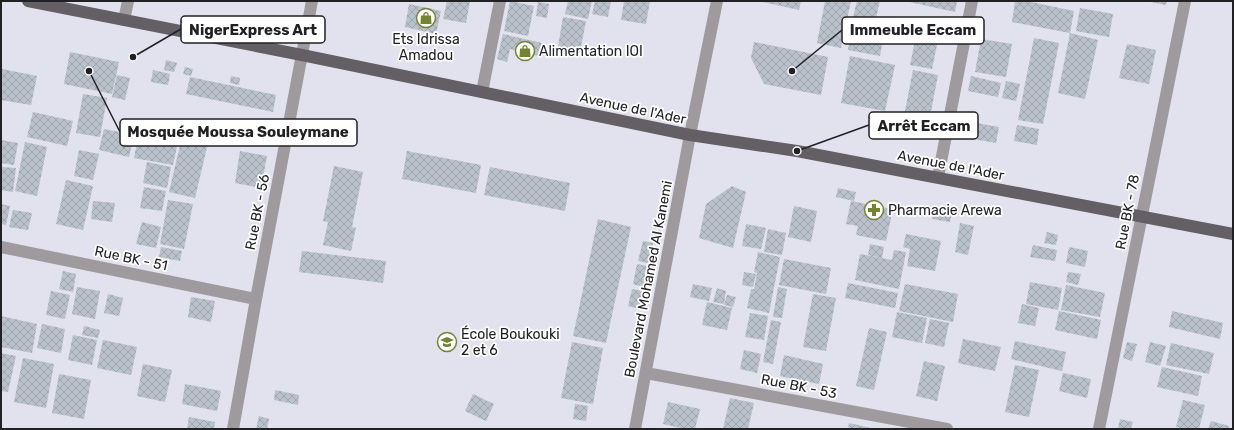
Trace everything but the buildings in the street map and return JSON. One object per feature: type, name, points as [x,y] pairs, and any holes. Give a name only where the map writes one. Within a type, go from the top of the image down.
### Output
[{"type":"main road","name":"Avenue de l'Ader","points":[[28,1],[302,55],[690,135],[783,149],[938,177],[1233,234]]},
{"type":"street","points":[[124,20],[128,1]]},
{"type":"street","name":"Rue BK - 56","points":[[233,429],[312,1]]},
{"type":"street","points":[[482,92],[500,1]]},
{"type":"street","name":"Boulevard Mohamed Al Kanemi","points":[[635,429],[690,135],[717,1]]},
{"type":"street","points":[[938,177],[972,1]]},
{"type":"street","name":"Rue BK - 78","points":[[1100,429],[1184,1]]},
{"type":"street","name":"Rue BK - 51","points":[[1,247],[256,299]]},
{"type":"street","name":"Rue BK - 53","points":[[646,373],[947,429]]},
{"type":"place","name":"Ets Idrissa Amadou","points":[[426,18]]},
{"type":"place","name":"Alimentation IOI","points":[[525,51]]},
{"type":"place","name":"NigerExpress Art","points":[[133,57]]},
{"type":"place","name":"Mosquée Moussa Souleymane","points":[[89,71]]},
{"type":"place","name":"Immeuble Eccam","points":[[792,71]]},
{"type":"place","name":"Arrêt Eccam","points":[[797,151]]},
{"type":"place","name":"Pharmacie Arewa","points":[[874,210]]},
{"type":"place","name":"École Boukouki 2 et 6","points":[[447,342]]}]
